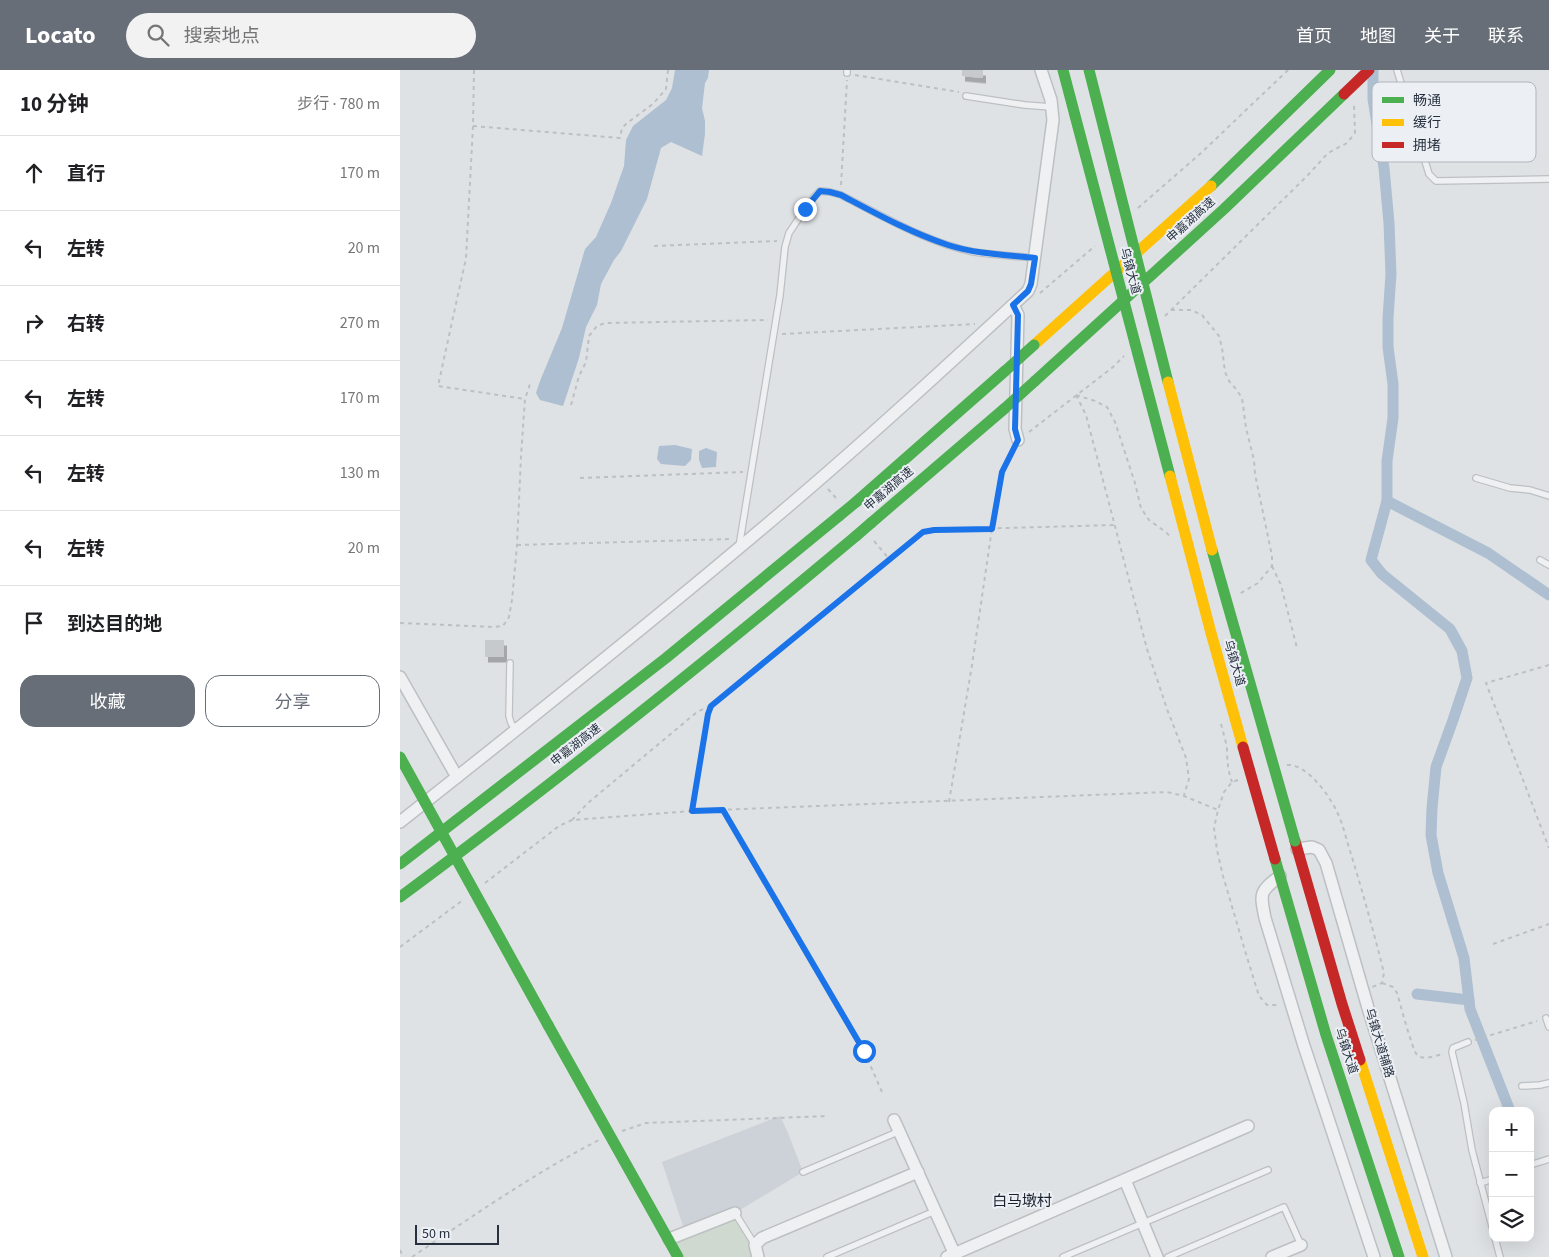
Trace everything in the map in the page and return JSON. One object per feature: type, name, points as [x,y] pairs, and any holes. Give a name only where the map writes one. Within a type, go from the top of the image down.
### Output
[{"type":"main road","name":"乌镇大道","points":[[1063,70],[1212,633],[1275,859],[1326,1035],[1399,1257]]},
{"type":"main road","name":"乌镇大道","points":[[1089,70],[1155,335],[1212,550],[1342,1004],[1423,1257]]},
{"type":"main road","name":"申嘉湖高速","points":[[400,864],[651,670],[840,516],[1006,371],[1206,191],[1330,70]]},
{"type":"main road","name":"申嘉湖高速","points":[[400,896],[500,822],[608,738],[856,536],[1004,409],[1350,96],[1368,70]]},
{"type":"main road","points":[[400,757],[678,1257]]},
{"type":"street","points":[[400,822],[614,651],[739,543],[792,503],[903,406],[1028,291],[1035,258],[1052,129],[1052,108],[1041,70]]},
{"type":"street","points":[[1013,305],[1018,315],[1015,429],[1018,440]]},
{"type":"street","points":[[400,677],[457,777]]},
{"type":"street","name":"乌镇大道辅路","points":[[1296,845],[1319,850],[1326,863],[1368,1008],[1446,1257]]},
{"type":"street","points":[[1280,876],[1262,892],[1265,918],[1304,1046],[1374,1257]]},
{"type":"street","points":[[894,1120],[935,1211],[952,1256],[1248,1126]]},
{"type":"street","points":[[758,1257],[755,1245],[762,1238],[918,1172]]},
{"type":"street","points":[[1125,1180],[1157,1257]]},
{"type":"street","points":[[669,1239],[734,1213]]},
{"type":"street","points":[[1272,1257],[1301,1245]]},
{"type":"lane","points":[[1397,70],[1401,82]]},
{"type":"lane","points":[[966,96],[1052,108]]},
{"type":"lane","points":[[1425,162],[1429,174],[1436,180],[1549,179]]},
{"type":"lane","points":[[739,543],[789,233],[820,191],[841,195],[923,236],[948,245],[974,252],[1035,258]]},
{"type":"lane","points":[[1476,478],[1510,488],[1530,490],[1549,496]]},
{"type":"lane","points":[[1540,560],[1549,565]]},
{"type":"lane","points":[[510,663],[509,716],[516,730]]},
{"type":"lane","points":[[1546,1018],[1549,1027]]},
{"type":"lane","points":[[1468,1042],[1453,1048],[1452,1052],[1472,1150],[1489,1216]]},
{"type":"lane","points":[[1522,1086],[1540,1086],[1549,1083]]},
{"type":"lane","points":[[803,1172],[900,1131]]},
{"type":"lane","points":[[1534,1165],[1549,1159]]},
{"type":"lane","points":[[1063,1257],[1268,1170]]},
{"type":"lane","points":[[1480,1183],[1489,1180]]},
{"type":"lane","points":[[1168,1257],[1284,1207],[1301,1245]]},
{"type":"lane","points":[[827,1257],[935,1211]]},
{"type":"lane","points":[[734,1213],[755,1245]]},
{"type":"lane","points":[[1496,1242],[1500,1257]]},
{"type":"path","points":[[474,70],[474,126],[466,258],[438,386],[526,399]]},
{"type":"path","points":[[474,126],[620,138],[622,128],[653,104],[666,89],[668,70]]},
{"type":"path","points":[[1136,210],[1202,153],[1288,70]]},
{"type":"path","points":[[841,195],[847,72],[960,93],[966,96]]},
{"type":"path","points":[[1164,316],[1308,175],[1328,153],[1347,143],[1355,133],[1350,96]]},
{"type":"path","points":[[654,246],[787,242]]},
{"type":"path","points":[[1028,291],[1042,293],[1100,242]]},
{"type":"path","points":[[1171,310],[1191,310],[1202,314],[1219,336],[1227,376],[1242,398],[1246,428],[1272,556],[1272,566],[1280,585],[1297,648]]},
{"type":"path","points":[[571,405],[579,376],[586,362],[589,336],[597,326],[605,323],[775,320]]},
{"type":"path","points":[[772,335],[979,324]]},
{"type":"path","points":[[949,802],[1002,472],[1018,440],[1046,421],[1113,367],[1126,354]]},
{"type":"path","points":[[400,623],[494,627],[503,626],[509,616],[517,545],[526,399],[530,384]]},
{"type":"path","points":[[1076,395],[1086,416],[1147,649],[1186,758],[1189,779],[1184,796]]},
{"type":"path","points":[[1076,395],[1107,407],[1115,422],[1141,508],[1149,520],[1171,538]]},
{"type":"path","points":[[580,478],[750,472]]},
{"type":"path","points":[[572,820],[588,803],[697,712],[711,706],[923,532],[934,530],[1115,525]]},
{"type":"path","points":[[517,545],[739,543]]},
{"type":"path","points":[[1238,594],[1258,582],[1272,566]]},
{"type":"path","points":[[1549,666],[1486,683],[1549,848]]},
{"type":"path","points":[[692,811],[708,714],[711,706]]},
{"type":"path","points":[[1220,720],[1227,748],[1228,772],[1232,782]]},
{"type":"path","points":[[481,886],[559,826],[572,820],[692,811],[1167,792],[1184,796],[1218,810]]},
{"type":"path","points":[[723,810],[864,1051],[882,1092]]},
{"type":"path","points":[[400,947],[465,898]]},
{"type":"path","points":[[1493,944],[1549,924]]},
{"type":"path","points":[[1382,983],[1393,987],[1398,993],[1417,1055],[1422,1057],[1452,1052]]},
{"type":"path","points":[[1468,1042],[1546,1018]]},
{"type":"path","points":[[400,1250],[404,1257]]},
{"type":"shaded area","points":[[780,1116],[803,1172],[735,1213],[685,1232],[662,1162]]},
{"type":"shaded area","points":[[735,1213],[758,1257],[678,1257],[669,1239]]},
{"type":"water","points":[[675,70],[709,70],[705,83],[702,108],[705,134],[702,156],[671,142],[661,148],[647,199],[621,251],[601,284],[597,305],[586,327],[579,358],[563,406],[540,400],[536,393],[562,328],[585,249],[596,237],[624,166],[626,140],[633,126],[666,100],[672,88]]},
{"type":"water","points":[[675,445],[692,449],[691,460],[685,466],[661,464],[657,459],[659,446]]},
{"type":"water","points":[[706,448],[717,452],[716,467],[702,468],[699,460],[699,451]]},
{"type":"building","points":[[962,70],[983,70],[983,78],[962,76]]},
{"type":"building","points":[[485,640],[504,640],[504,657],[485,657]]},
{"type":"waterway","points":[[1373,70],[1373,82]]},
{"type":"waterway","points":[[1383,162],[1389,223],[1391,274],[1388,347],[1393,384],[1393,418],[1387,461],[1387,501],[1371,560],[1382,574],[1450,629],[1462,651],[1467,678],[1436,767],[1431,835],[1438,873],[1464,958],[1470,1009],[1508,1107]]},
{"type":"waterway","points":[[1387,501],[1488,553],[1549,595]]},
{"type":"waterway","points":[[1417,994],[1469,1000]]},
{"type":"traffic: fast","points":[[1063,70],[1170,476]]},
{"type":"traffic: fast","points":[[1089,70],[1168,382]]},
{"type":"traffic: fast","points":[[1211,186],[1330,70]]},
{"type":"traffic: fast","points":[[1035,381],[1224,209],[1344,94]]},
{"type":"traffic: fast","points":[[1005,371],[1034,345]]},
{"type":"traffic: fast","points":[[856,502],[1005,371]]},
{"type":"traffic: fast","points":[[1004,409],[1035,381]]},
{"type":"traffic: fast","points":[[871,523],[1004,409]]},
{"type":"traffic: fast","points":[[839,516],[856,502]]},
{"type":"traffic: fast","points":[[400,864],[666,658],[839,516]]},
{"type":"traffic: fast","points":[[856,536],[871,523]]},
{"type":"traffic: fast","points":[[400,897],[631,720],[856,536]]},
{"type":"traffic: fast","points":[[1212,550],[1295,841]]},
{"type":"traffic: fast","points":[[400,757],[548,1025]]},
{"type":"traffic: fast","points":[[1275,859],[1326,1035],[1399,1257]]},
{"type":"traffic: fast","points":[[548,1025],[678,1257]]},
{"type":"traffic: slow","points":[[1034,345],[1211,186]]},
{"type":"traffic: slow","points":[[1168,382],[1212,550]]},
{"type":"traffic: slow","points":[[1170,476],[1243,747]]},
{"type":"traffic: slow","points":[[1360,1060],[1423,1257]]},
{"type":"traffic: jam","points":[[1344,94],[1369,70]]},
{"type":"traffic: jam","points":[[1243,747],[1275,859]]},
{"type":"traffic: jam","points":[[1295,841],[1360,1060]]},
{"type":"district","name":"白马墩村","points":[[1022,1201]]},
{"type":"route","points":[[805,209],[820,191],[830,192],[841,195],[923,236],[948,245],[974,252],[1035,258],[1028,291],[1013,305],[1018,315],[1015,429],[1018,440],[1002,472],[992,529],[934,530],[923,532],[711,706],[708,714],[692,811],[723,810],[864,1051]]}]
